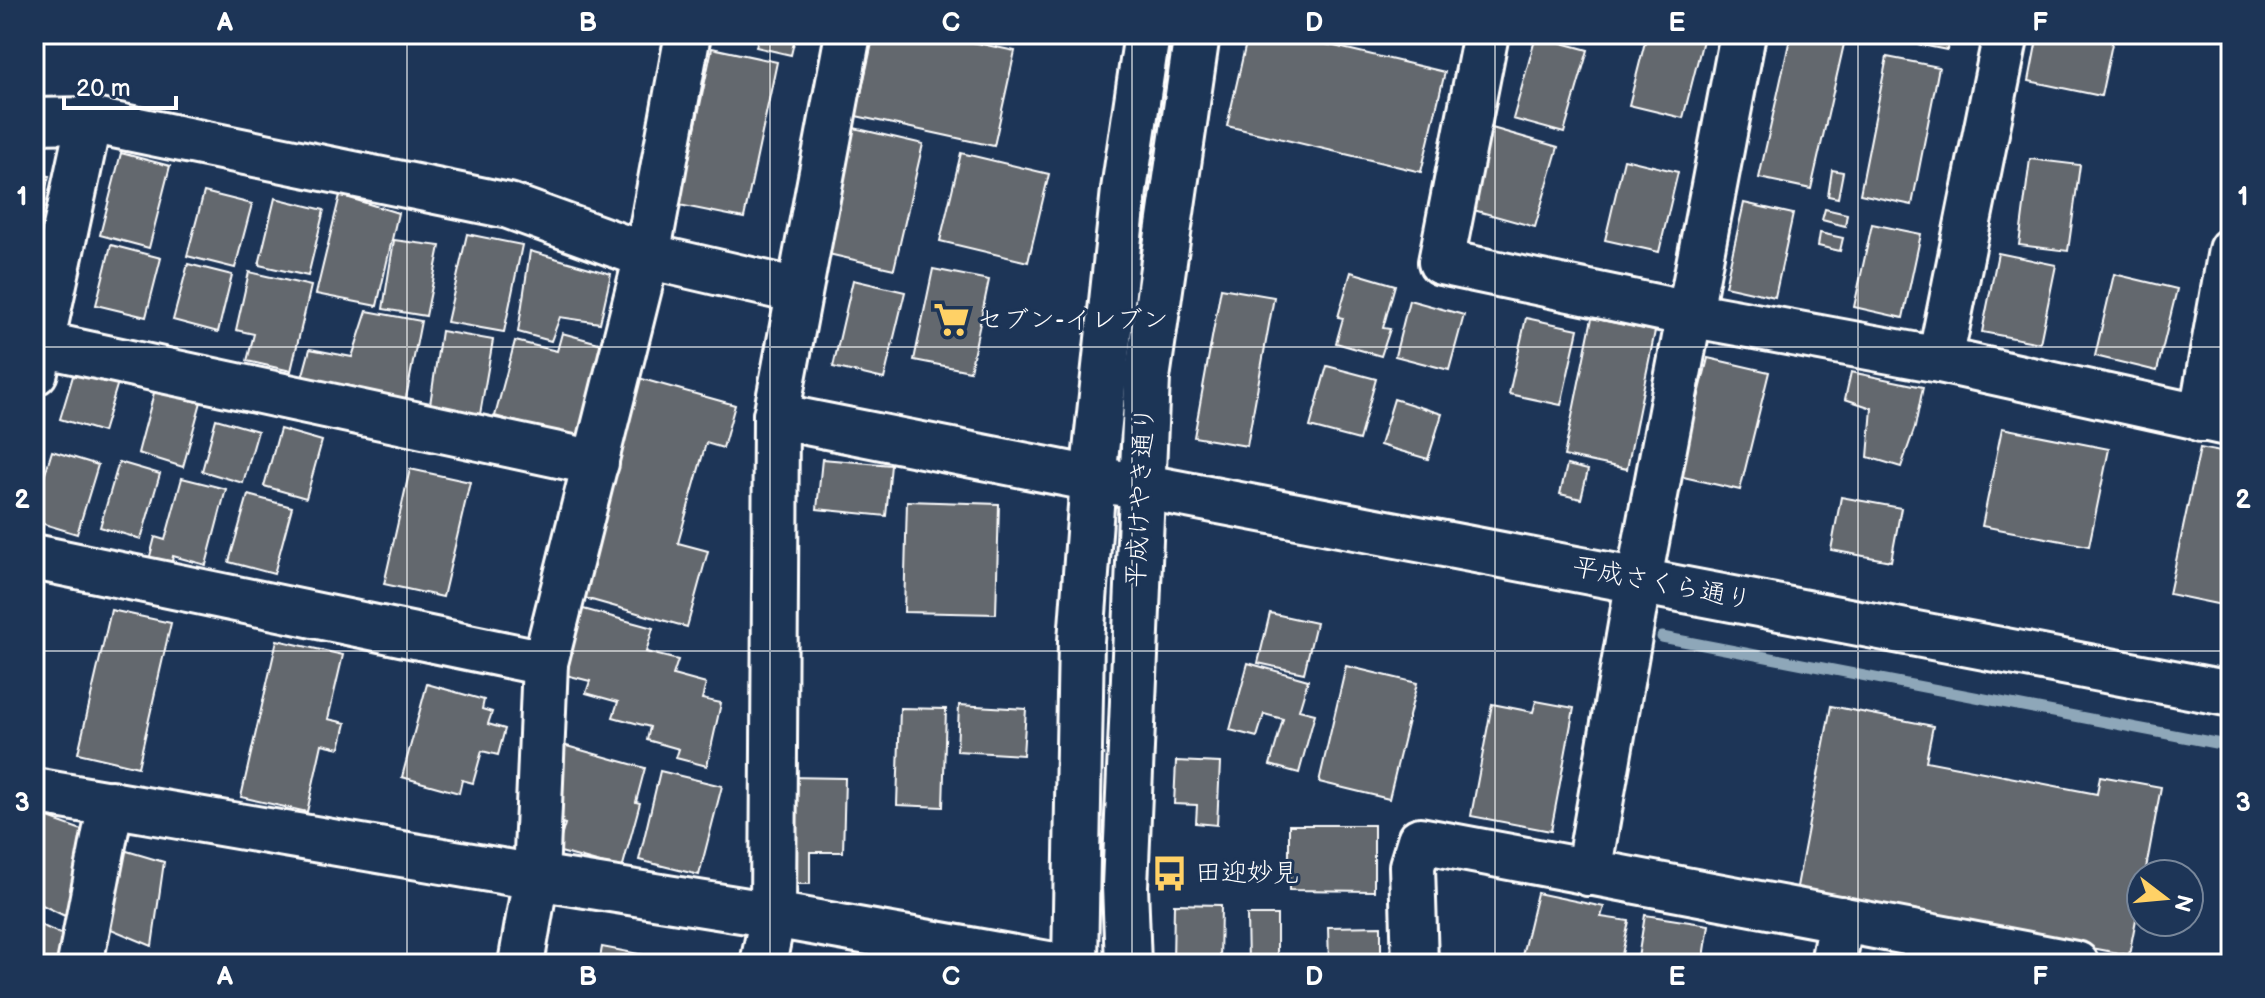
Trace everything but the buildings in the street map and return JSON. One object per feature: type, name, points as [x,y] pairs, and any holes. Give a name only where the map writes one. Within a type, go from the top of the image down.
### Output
[{"type":"street","points":[[521,964],[536,877],[545,663],[647,256],[688,34]]},
{"type":"street","points":[[763,964],[773,915],[776,416],[848,34]]},
{"type":"street","name":"平成けやき通り","points":[[1075,964],[1081,641],[1093,479],[1124,190],[1147,34]]},
{"type":"street","name":"平成けやき通り","points":[[1128,964],[1125,886],[1147,378],[1197,34]]},
{"type":"street","points":[[1486,34],[1441,262],[1689,314],[1940,360],[2216,421],[2231,250]]},
{"type":"street","points":[[1588,873],[1639,579],[1743,34]]},
{"type":"street","points":[[1940,360],[2006,34]]},
{"type":"street","points":[[89,120],[37,360],[596,463]]},
{"type":"street","points":[[34,121],[89,120],[509,206],[647,256],[798,291]]},
{"type":"street","name":"平成さくら通り","points":[[776,416],[2231,694]]},
{"type":"street","points":[[34,557],[545,663]]},
{"type":"street","points":[[34,791],[1048,964]]},
{"type":"street","points":[[80,964],[111,803]]},
{"type":"street","points":[[1415,964],[1412,866],[1420,840],[2076,964]]},
{"type":"street","points":[[1833,964],[1841,919]]},
{"type":"waterway","points":[[1662,637],[2231,746]]},
{"type":"place","name":"セブン-イレブン","points":[[951,320]]},
{"type":"place","name":"田迎妙見","points":[[1169,873]]}]
